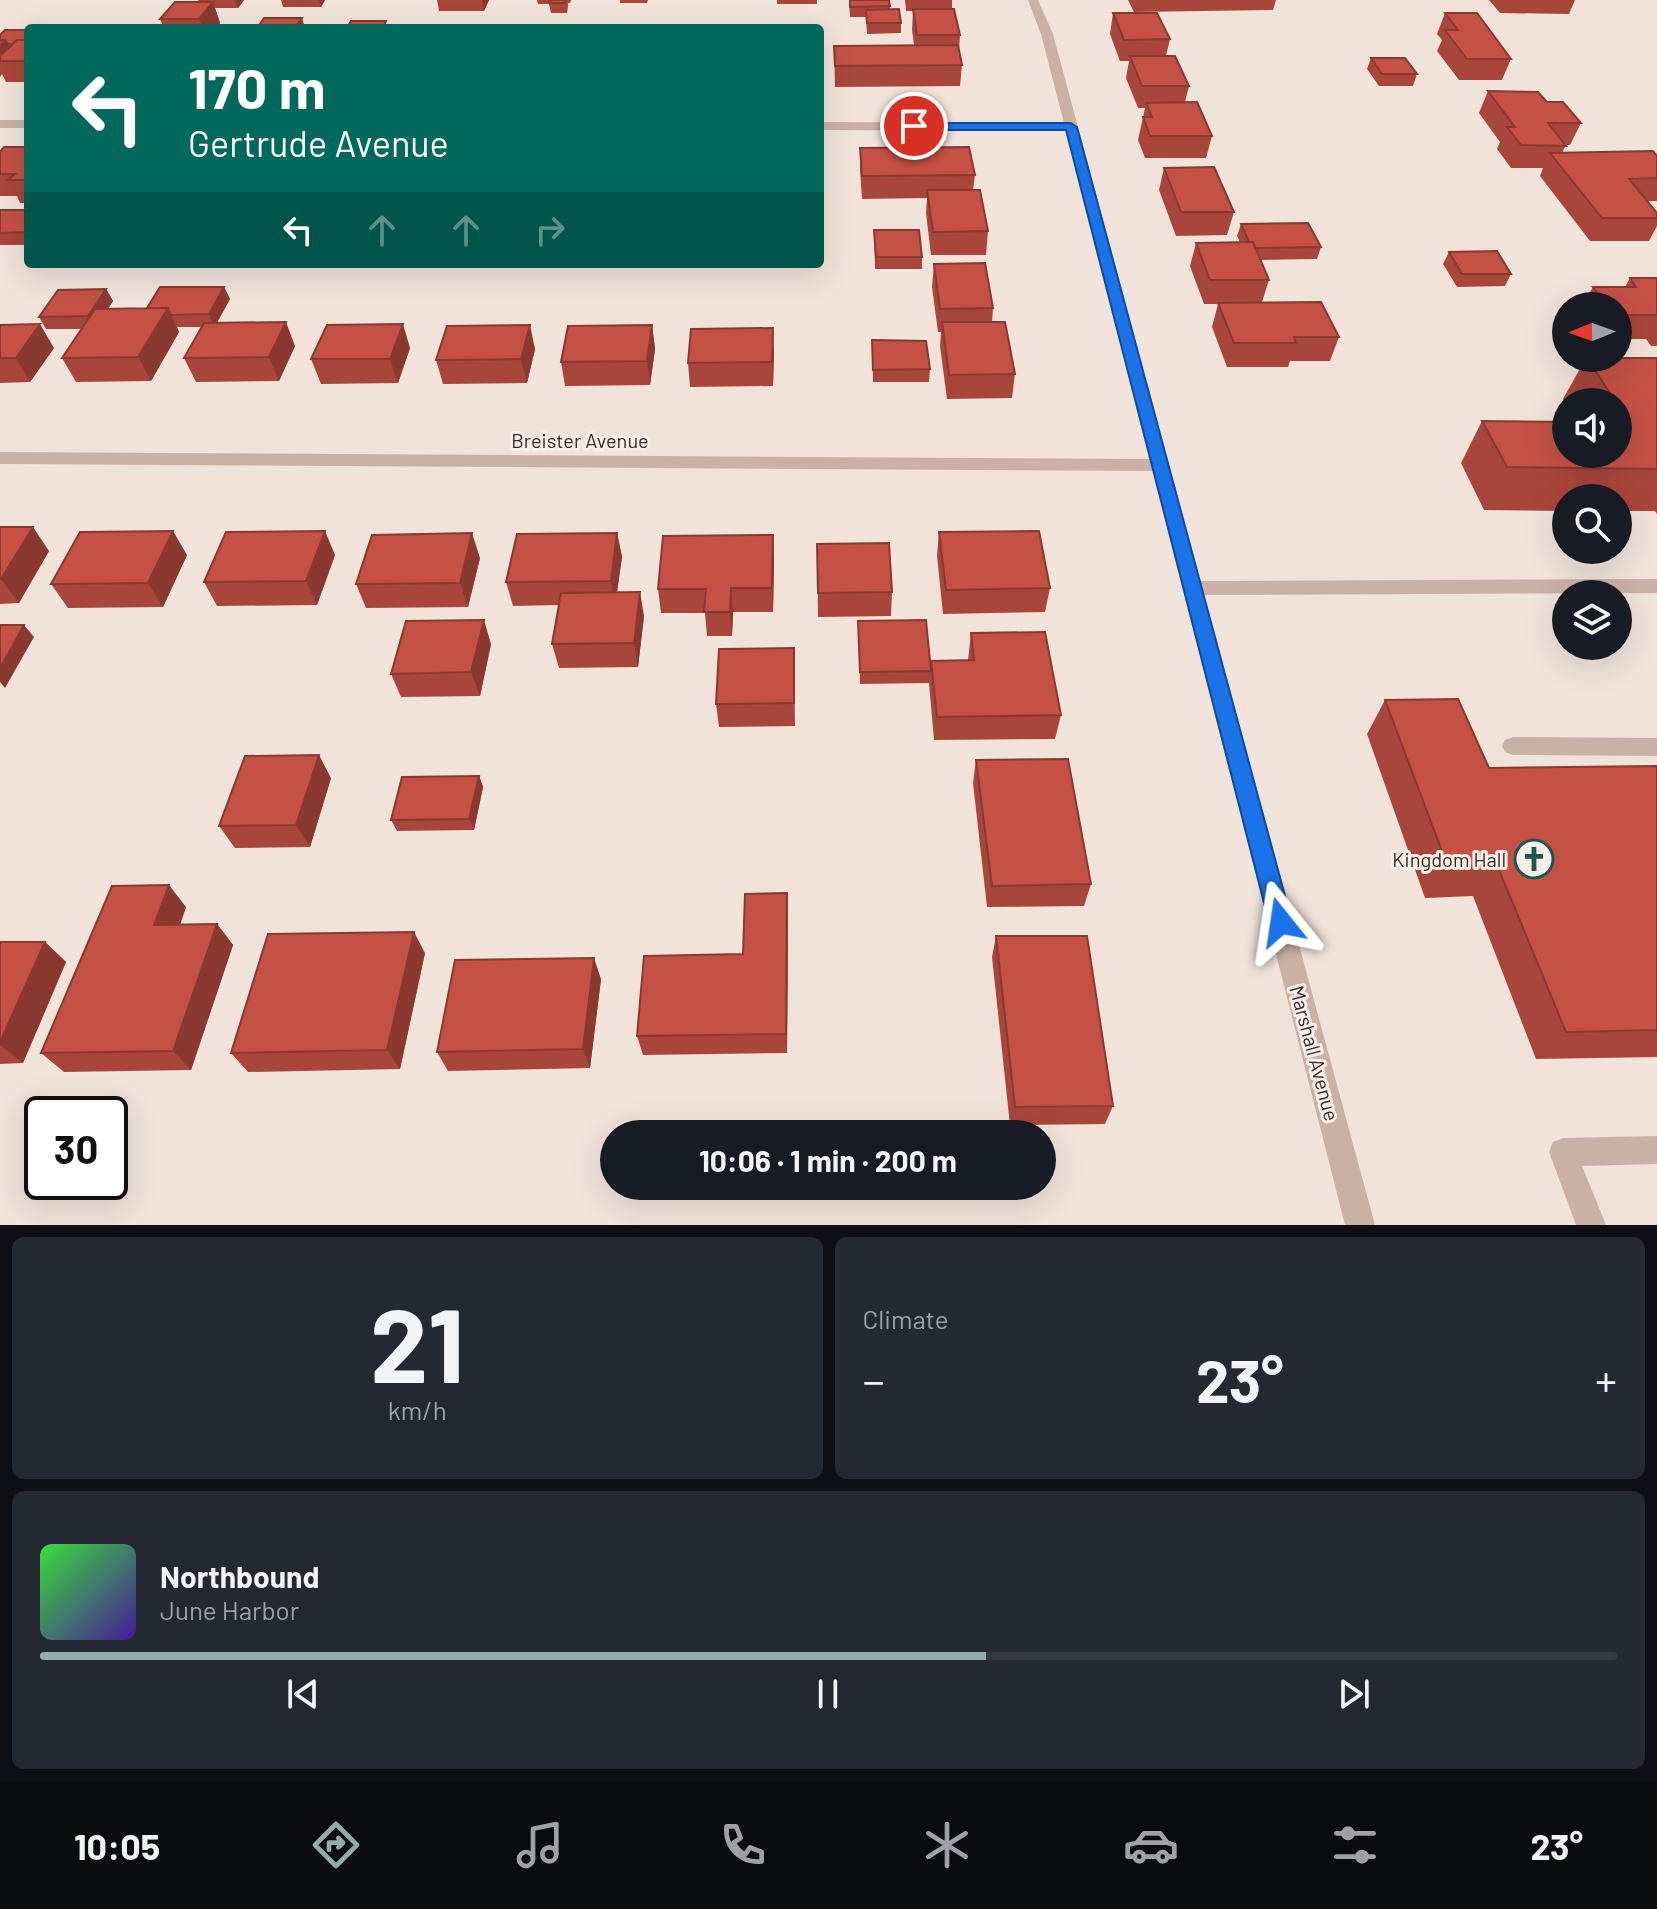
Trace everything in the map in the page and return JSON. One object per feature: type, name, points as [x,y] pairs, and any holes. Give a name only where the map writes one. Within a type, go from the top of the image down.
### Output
[{"type":"street","name":"Marshall Avenue","points":[[1033,0],[1047,34],[1360,1225]]},
{"type":"street","points":[[0,124],[24,124]]},
{"type":"street","points":[[824,126],[1071,127]]},
{"type":"street","name":"Breister Avenue","points":[[0,458],[1160,465]]},
{"type":"street","points":[[1193,588],[1657,586]]},
{"type":"street","points":[[1513,746],[1657,747]]},
{"type":"street","points":[[1591,1225],[1563,1152],[1657,1150]]},
{"type":"building","points":[[550,0],[566,0],[565,3],[549,3]]},
{"type":"building","points":[[850,0],[889,0],[890,6],[850,7]]},
{"type":"building","points":[[175,2],[213,2],[199,19],[160,19]]},
{"type":"building","points":[[899,9],[901,23],[867,23],[866,10]]},
{"type":"building","points":[[913,9],[954,9],[960,35],[917,35]]},
{"type":"building","points":[[1113,13],[1157,13],[1170,39],[1124,40]]},
{"type":"building","points":[[1445,13],[1477,13],[1511,59],[1467,59],[1445,30],[1458,30]]},
{"type":"building","points":[[264,18],[302,18],[298,24],[260,24]]},
{"type":"building","points":[[351,21],[386,21],[385,24],[349,24]]},
{"type":"building","points":[[5,30],[24,30],[24,40],[8,44],[0,40]]},
{"type":"building","points":[[17,40],[24,40],[24,61],[0,61],[0,56]]},
{"type":"building","points":[[958,45],[962,65],[835,66],[834,46]]},
{"type":"building","points":[[1130,56],[1175,56],[1189,86],[1142,86]]},
{"type":"building","points":[[1371,58],[1405,58],[1417,74],[1382,74]]},
{"type":"building","points":[[1488,91],[1538,92],[1547,102],[1563,102],[1581,123],[1548,123],[1566,146],[1521,145],[1507,127],[1515,127]]},
{"type":"building","points":[[1197,102],[1212,136],[1150,136],[1143,117],[1152,117],[1146,103]]},
{"type":"building","points":[[4,147],[24,147],[24,180],[8,180],[15,174],[0,174],[0,152]]},
{"type":"building","points":[[969,147],[975,175],[862,176],[860,148]]},
{"type":"building","points":[[1653,151],[1657,156],[1657,178],[1629,179],[1657,213],[1657,218],[1602,218],[1550,153]]},
{"type":"building","points":[[1214,167],[1234,212],[1181,212],[1164,168]]},
{"type":"building","points":[[927,190],[980,190],[988,231],[933,232]]},
{"type":"building","points":[[0,210],[24,210],[24,232],[0,233]]},
{"type":"building","points":[[1308,223],[1321,247],[1255,248],[1241,224]]},
{"type":"building","points":[[874,230],[919,230],[922,257],[876,257]]},
{"type":"building","points":[[1253,242],[1269,280],[1210,280],[1196,243]]},
{"type":"building","points":[[1497,251],[1511,274],[1462,274],[1449,252]]},
{"type":"building","points":[[985,263],[993,308],[940,309],[934,264]]},
{"type":"building","points":[[1630,278],[1657,278],[1657,315],[1632,315],[1632,292],[1596,292],[1593,287],[1636,287]]},
{"type":"building","points":[[160,287],[224,287],[209,314],[171,315],[168,308],[147,308]]},
{"type":"building","points":[[106,289],[88,316],[39,317],[58,290]]},
{"type":"building","points":[[1321,302],[1339,337],[1294,337],[1296,343],[1234,343],[1218,303]]},
{"type":"building","points":[[168,308],[138,357],[62,358],[95,309]]},
{"type":"building","points":[[286,322],[269,357],[184,358],[204,323]]},
{"type":"building","points":[[942,322],[1005,322],[1015,374],[949,375]]},
{"type":"building","points":[[40,324],[16,358],[0,358],[0,325]]},
{"type":"building","points":[[403,324],[390,359],[311,359],[327,325]]},
{"type":"building","points":[[530,325],[521,359],[436,360],[447,326]]},
{"type":"building","points":[[652,325],[647,361],[561,362],[568,326]]},
{"type":"building","points":[[773,328],[772,362],[688,363],[691,329]]},
{"type":"building","points":[[872,340],[926,341],[930,369],[873,370]]},
{"type":"building","points":[[1632,358],[1657,358],[1657,469],[1582,468],[1632,468],[1632,388],[1607,388],[1596,372],[1632,372]]},
{"type":"building","points":[[1482,421],[1552,422],[1552,468],[1507,467]]},
{"type":"building","points":[[0,527],[33,527],[1,579],[0,579]]},
{"type":"building","points":[[173,531],[148,583],[51,584],[80,532]]},
{"type":"building","points":[[325,531],[306,581],[204,582],[226,532]]},
{"type":"building","points":[[1039,531],[1050,588],[946,590],[939,532]]},
{"type":"building","points":[[472,533],[460,583],[356,584],[372,535]]},
{"type":"building","points":[[617,533],[611,581],[506,582],[517,534]]},
{"type":"building","points":[[773,535],[772,588],[731,588],[730,612],[704,612],[706,589],[658,589],[663,536]]},
{"type":"building","points":[[889,543],[892,592],[818,593],[817,544]]},
{"type":"building","points":[[640,592],[634,643],[552,644],[561,593]]},
{"type":"building","points":[[484,620],[471,672],[391,674],[406,621]]},
{"type":"building","points":[[926,620],[931,671],[860,672],[858,621]]},
{"type":"building","points":[[0,625],[24,625],[0,668]]},
{"type":"building","points":[[1045,632],[1061,715],[937,717],[931,661],[974,660],[971,633]]},
{"type":"building","points":[[794,648],[794,703],[716,704],[719,649]]},
{"type":"building","name":"Kingdom Hall","points":[[1458,699],[1489,768],[1657,766],[1657,1030],[1566,1032],[1497,865],[1448,867],[1385,700]]},
{"type":"building","points":[[319,755],[296,825],[219,826],[245,756]]},
{"type":"building","points":[[1068,759],[1091,884],[992,886],[976,760]]},
{"type":"building","points":[[479,776],[469,819],[391,820],[402,777]]},
{"type":"building","points":[[169,885],[154,925],[217,924],[173,1051],[41,1053],[112,886]]},
{"type":"building","points":[[787,893],[786,1034],[637,1036],[644,956],[743,954],[745,894]]},
{"type":"building","points":[[414,932],[387,1050],[231,1053],[268,934]]},
{"type":"building","points":[[996,936],[1087,936],[1113,1106],[1015,1107]]},
{"type":"building","points":[[0,942],[45,942],[0,1042]]},
{"type":"building","points":[[594,958],[583,1049],[437,1052],[455,960]]},
{"type":"place","name":"Kingdom Hall","points":[[1534,859]]},
{"type":"route","points":[[914,126],[1071,127],[1281,922]]}]
